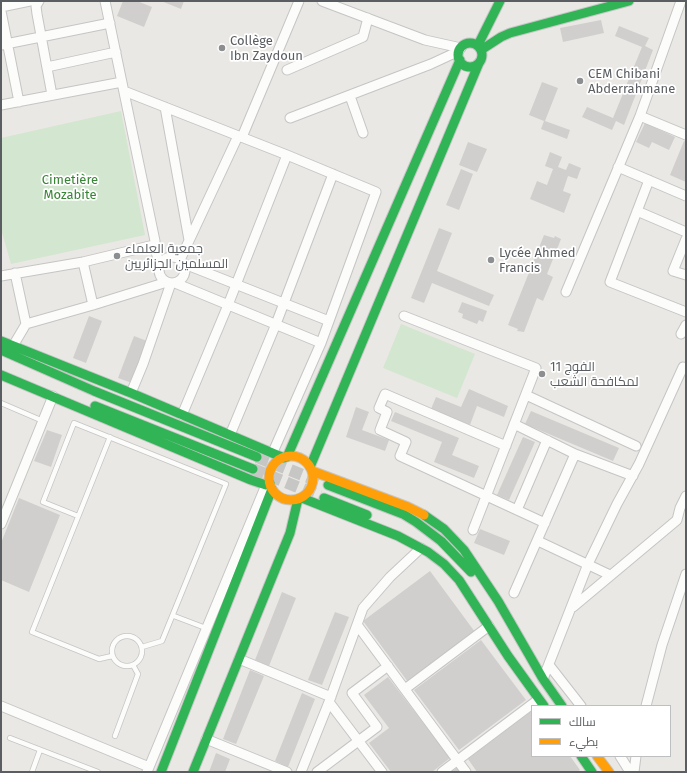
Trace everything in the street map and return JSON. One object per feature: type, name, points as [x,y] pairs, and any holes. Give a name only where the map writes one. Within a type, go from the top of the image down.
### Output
[{"type":"main road","points":[[311,469],[482,57],[480,48],[500,1]]},
{"type":"main road","points":[[480,48],[510,33],[629,1]]},
{"type":"main road","points":[[161,772],[269,486],[271,471],[278,461],[285,457],[460,53],[469,43],[480,48]]},
{"type":"main road","points":[[460,53],[462,63],[469,66],[479,63]]},
{"type":"main road","points":[[1,341],[285,457],[298,457],[304,460],[311,469],[313,483],[311,489],[300,498],[288,500],[281,498],[269,486],[251,480],[1,375]]},
{"type":"main road","points":[[1,350],[94,391],[257,457]]},
{"type":"main road","points":[[1,368],[253,470]]},
{"type":"main road","points":[[311,469],[408,507],[429,518],[444,529],[464,550],[498,601],[543,679],[561,705]]},
{"type":"main road","points":[[323,483],[403,514],[416,522],[441,541],[498,601]]},
{"type":"main road","points":[[320,496],[387,524],[416,538],[443,557],[452,566],[459,580],[508,656],[542,702]]},
{"type":"main road","points":[[300,498],[398,536],[421,548],[444,564],[459,580]]},
{"type":"main road","points":[[193,772],[290,533],[300,498]]},
{"type":"main road","points":[[582,757],[590,771]]},
{"type":"main road","points":[[598,757],[609,772]]},
{"type":"street","points":[[1,7],[30,1]]},
{"type":"street","points":[[39,1],[36,6],[52,95]]},
{"type":"street","points":[[105,1],[155,241],[154,245],[160,266],[159,269],[161,277],[171,283],[321,343]]},
{"type":"street","points":[[181,262],[189,240],[240,137],[299,1]]},
{"type":"street","points":[[322,1],[460,53]]},
{"type":"street","points":[[566,292],[640,116],[681,1]]},
{"type":"street","points":[[1,11],[4,44],[19,102]]},
{"type":"street","points":[[287,70],[363,37],[368,18]]},
{"type":"street","points":[[4,44],[110,23]]},
{"type":"street","points":[[47,67],[116,52]]},
{"type":"street","points":[[290,118],[460,53]]},
{"type":"street","points":[[1,105],[122,82]]},
{"type":"street","points":[[124,91],[287,155],[376,192],[321,343],[273,452]]},
{"type":"street","points":[[350,96],[363,133]]},
{"type":"street","points":[[165,107],[189,240]]},
{"type":"street","points":[[640,116],[686,135]]},
{"type":"street","points":[[182,415],[228,305],[287,155]]},
{"type":"street","points":[[618,167],[686,196]]},
{"type":"street","points":[[230,435],[276,324],[333,174]]},
{"type":"street","points":[[649,180],[610,282],[686,312]]},
{"type":"street","points":[[637,211],[686,232]]},
{"type":"street","points":[[686,239],[673,271],[686,275]]},
{"type":"street","points":[[1,275],[83,262],[154,245]]},
{"type":"street","points":[[160,266],[168,258],[176,258],[181,262],[329,321]]},
{"type":"street","points":[[83,262],[93,305]]},
{"type":"street","points":[[26,324],[179,281],[184,275],[184,267],[181,262]]},
{"type":"street","points":[[13,346],[26,324],[15,273]]},
{"type":"street","points":[[131,393],[143,364],[171,283]]},
{"type":"street","points":[[404,316],[536,368],[473,530]]},
{"type":"street","points":[[681,334],[686,325]]},
{"type":"street","points":[[543,679],[588,564],[617,504],[633,476],[683,367],[686,368]]},
{"type":"street","points":[[506,446],[385,394],[379,408],[388,412],[380,430],[406,442],[400,456],[546,523]]},
{"type":"street","points":[[526,395],[636,446]]},
{"type":"street","points":[[1,524],[53,396]]},
{"type":"street","points":[[514,424],[575,454],[633,476]]},
{"type":"street","points":[[517,510],[547,440]]},
{"type":"street","points":[[514,593],[575,454]]},
{"type":"street","points":[[1,706],[148,769],[269,486]]},
{"type":"street","points":[[572,608],[610,575],[682,520],[680,508],[686,496]]},
{"type":"street","points":[[538,540],[610,575]]},
{"type":"street","points":[[301,772],[358,626],[363,608],[390,577],[421,548]]},
{"type":"street","points":[[646,705],[662,645],[686,574]]},
{"type":"street","points":[[358,626],[466,772]]},
{"type":"street","points":[[405,689],[489,626]]},
{"type":"street","points":[[239,659],[330,700],[358,741],[382,772]]},
{"type":"street","points":[[549,665],[580,705]]},
{"type":"street","points":[[318,772],[377,727],[352,693],[388,666]]},
{"type":"street","points":[[442,772],[531,710]]},
{"type":"street","points":[[206,738],[287,772]]},
{"type":"street","points":[[621,757],[630,772]]},
{"type":"street","points":[[634,772],[636,757]]},
{"type":"lane","points":[[1,403],[43,421]]},
{"type":"lane","points":[[78,516],[43,502],[74,423],[226,484],[174,616],[162,641],[142,647]]},
{"type":"lane","points":[[110,437],[32,632],[99,659],[112,656]]},
{"type":"lane","points":[[174,616],[203,627]]},
{"type":"lane","points":[[126,634],[137,638],[142,647],[141,658],[133,666],[122,666],[113,659],[111,648],[116,638],[126,634]]},
{"type":"lane","points":[[115,736],[138,674],[133,666]]},
{"type":"lane","points":[[10,738],[98,772]]},
{"type":"lane","points":[[32,772],[40,750]]},
{"type":"green space","name":"Cimetière Mozabite","points":[[121,111],[145,235],[11,264],[1,229],[1,138]]},
{"type":"green space","points":[[401,324],[475,354],[457,398],[383,368]]},
{"type":"building","points":[[123,1],[137,1],[152,7],[144,27],[117,16]]},
{"type":"building","points":[[161,1],[184,1],[181,9]]},
{"type":"building","points":[[601,20],[604,33],[563,42],[560,28]]},
{"type":"building","points":[[619,26],[649,38],[645,46],[653,50],[624,125],[616,121],[612,130],[582,117],[587,107],[613,118],[642,47],[615,36]]},
{"type":"building","points":[[542,82],[558,88],[545,121],[570,130],[567,139],[541,129],[544,121],[529,115]]},
{"type":"building","points":[[645,123],[675,137],[669,150],[652,142],[649,148],[636,142]]},
{"type":"building","points":[[684,141],[686,142],[686,182],[670,175]]},
{"type":"building","points":[[468,142],[487,149],[477,172],[459,165]]},
{"type":"building","points":[[550,152],[562,157],[558,167],[566,170],[569,163],[581,168],[577,179],[568,176],[563,191],[571,194],[564,213],[530,199],[537,181],[547,185],[553,169],[545,166]]},
{"type":"building","points":[[461,169],[473,174],[459,210],[446,205]]},
{"type":"building","points":[[439,228],[452,233],[437,271],[494,295],[489,306],[432,283],[424,303],[411,298]]},
{"type":"building","points":[[544,235],[554,238],[555,236],[561,239],[547,274],[553,277],[543,301],[537,298],[524,332],[517,331],[518,329],[508,325]]},
{"type":"building","points":[[462,302],[487,311],[483,322],[479,320],[477,324],[462,318],[463,314],[458,312]]},
{"type":"building","points":[[89,316],[102,321],[86,363],[73,358]]},
{"type":"building","points":[[134,336],[147,341],[132,383],[118,378]]},
{"type":"building","points":[[469,389],[508,406],[504,417],[477,406],[470,425],[431,409],[436,397],[461,407]]},
{"type":"building","points":[[356,407],[369,412],[362,430],[389,440],[385,451],[346,437]]},
{"type":"building","points":[[531,411],[619,448],[613,461],[525,424]]},
{"type":"building","points":[[395,412],[459,438],[452,455],[479,466],[474,478],[434,462],[442,442],[391,421]]},
{"type":"building","points":[[47,430],[62,435],[51,467],[34,461]]},
{"type":"building","points":[[523,437],[535,442],[509,500],[497,495]]},
{"type":"building","points":[[19,498],[60,515],[29,592],[1,580],[1,543]]},
{"type":"building","points":[[480,529],[510,541],[504,555],[474,543]]},
{"type":"building","points":[[430,571],[475,632],[408,682],[363,621]]},
{"type":"building","points":[[282,592],[296,598],[269,666],[255,660]]},
{"type":"building","points":[[335,612],[349,617],[322,685],[308,680]]},
{"type":"building","points":[[481,640],[526,700],[459,750],[414,690]]},
{"type":"building","points":[[250,670],[264,676],[236,744],[223,739]]},
{"type":"building","points":[[388,677],[450,758],[432,772],[391,772],[369,743],[389,728],[364,695]]},
{"type":"building","points":[[302,693],[315,699],[288,767],[275,761]]},
{"type":"building","points":[[531,712],[531,757],[571,757],[580,770],[577,772],[477,772],[468,759]]},
{"type":"building","points":[[216,753],[230,759],[225,772],[209,772]]},
{"type":"building","points":[[458,767],[462,772],[451,772]]},
{"type":"tunnel","points":[[257,457],[323,483]]},
{"type":"tunnel","points":[[253,469],[320,496]]},
{"type":"traffic: fast","points":[[478,45],[500,1]]},
{"type":"traffic: fast","points":[[481,50],[510,33],[629,1]]},
{"type":"traffic: fast","points":[[470,43],[478,47],[482,55],[478,63],[470,67],[462,63],[458,55],[462,47],[470,43]]},
{"type":"traffic: fast","points":[[287,457],[460,60]]},
{"type":"traffic: fast","points":[[310,467],[479,63]]},
{"type":"traffic: fast","points":[[1,341],[131,393],[284,458]]},
{"type":"traffic: fast","points":[[1,350],[94,391],[257,457]]},
{"type":"traffic: fast","points":[[1,375],[251,480],[266,485],[270,483]]},
{"type":"traffic: fast","points":[[95,406],[253,469]]},
{"type":"traffic: fast","points":[[328,485],[403,514],[441,541],[471,572]]},
{"type":"traffic: fast","points":[[161,772],[272,489]]},
{"type":"traffic: fast","points":[[302,498],[398,536],[428,552],[444,564],[459,580],[508,656],[543,705]]},
{"type":"traffic: fast","points":[[324,498],[367,515]]},
{"type":"traffic: fast","points":[[193,772],[290,533],[298,499]]},
{"type":"traffic: fast","points":[[424,515],[444,529],[464,550],[498,601],[543,679],[561,705]]},
{"type":"traffic: fast","points":[[582,757],[592,772]]},
{"type":"traffic: slow","points":[[291,456],[303,460],[309,466],[313,478],[309,490],[303,496],[291,500],[279,496],[273,490],[269,478],[273,466],[279,460],[291,456]]},
{"type":"traffic: slow","points":[[312,471],[408,507],[424,515]]},
{"type":"traffic: slow","points":[[598,757],[609,772]]},
{"type":"place","name":"Collège Ibn Zaydoun","points":[[222,48]]},
{"type":"place","name":"CEM Chibani Abderrahmane","points":[[580,81]]},
{"type":"place","name":"جمعية العلماء المسلمين الجزائريين","points":[[117,256]]},
{"type":"place","name":"Lycée Ahmed Francis","points":[[491,260]]},
{"type":"place","name":"الفوج 11 لمكافحة الشعب","points":[[542,374]]}]
